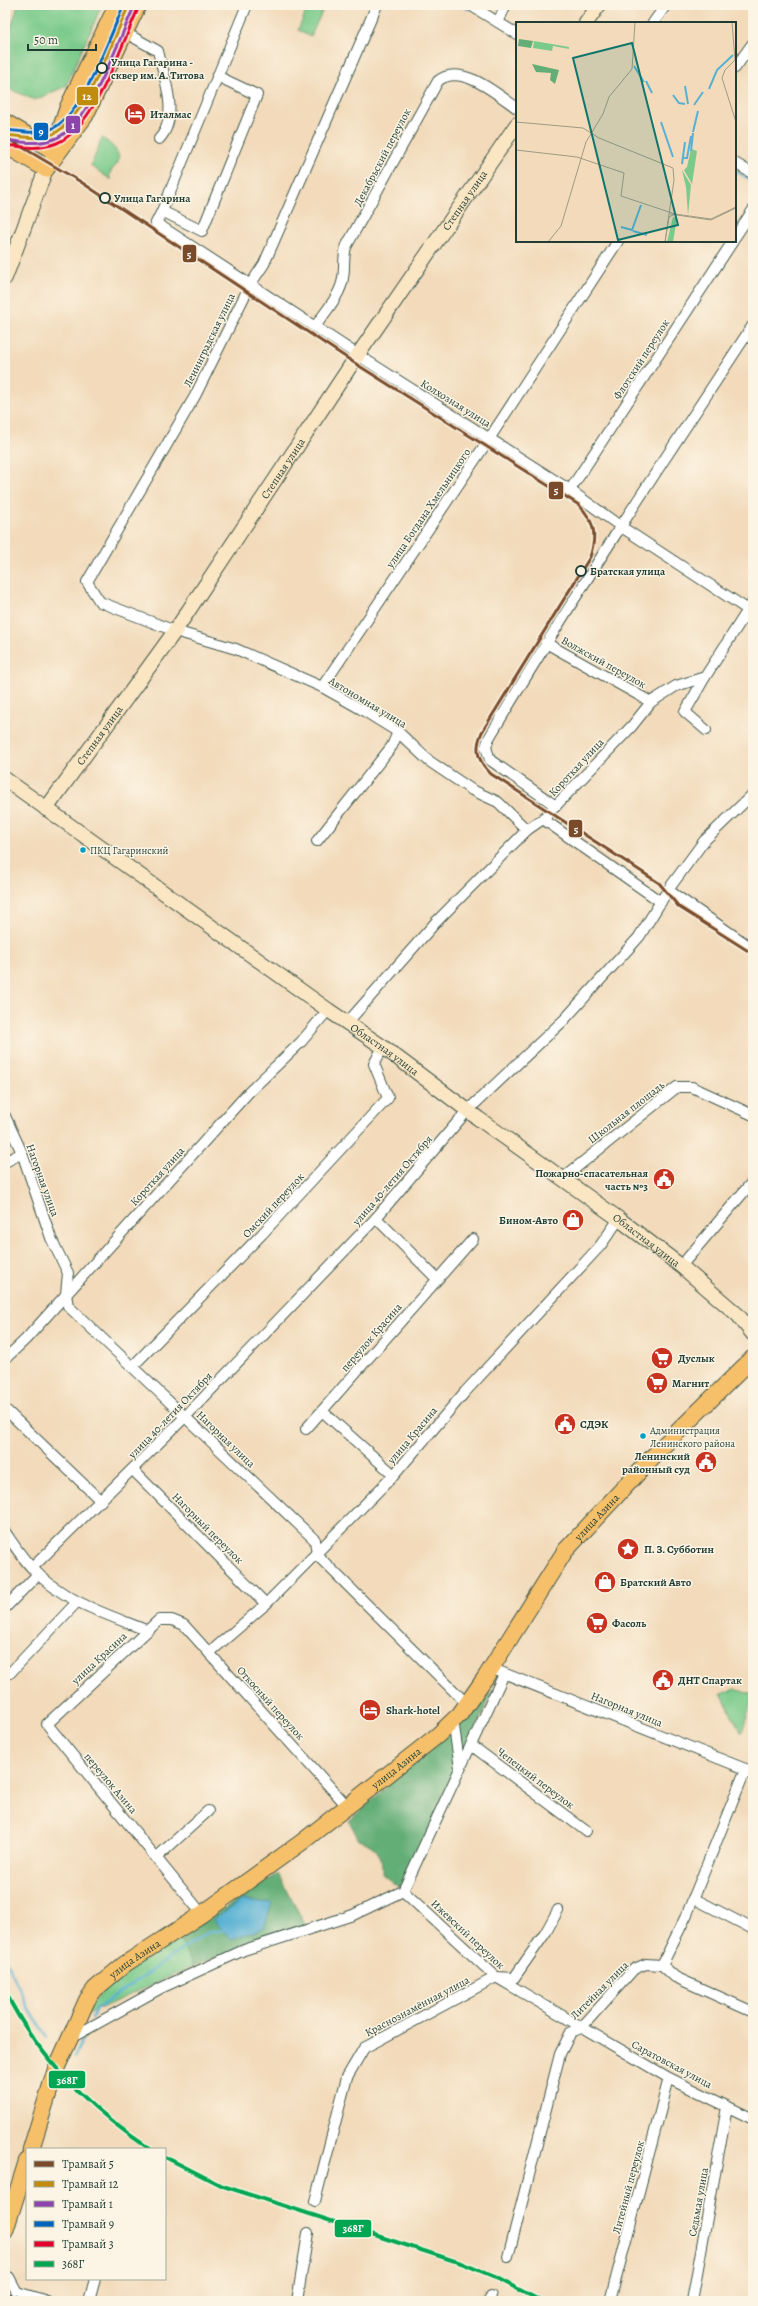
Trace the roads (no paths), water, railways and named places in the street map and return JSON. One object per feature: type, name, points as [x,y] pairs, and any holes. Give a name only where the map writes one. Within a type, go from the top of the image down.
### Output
[{"type":"main road","points":[[5,278],[46,169],[55,152],[68,107],[117,5]]},
{"type":"main road","points":[[55,152],[85,116],[138,5]]},
{"type":"main road","points":[[587,22],[599,5]]},
{"type":"main road","points":[[5,122],[55,152]]},
{"type":"main road","name":"Степная улица","points":[[46,810],[175,631],[358,355],[516,125]]},
{"type":"main road","points":[[5,145],[46,169]]},
{"type":"main road","name":"Областная улица","points":[[5,779],[46,810],[346,1023],[383,1047],[467,1110],[620,1219],[681,1266],[738,1315],[753,1334]]},
{"type":"main road","name":"улица Азина","points":[[31,2148],[56,2069],[87,2000],[105,1979],[202,1914],[348,1807],[438,1735],[498,1671],[565,1551],[661,1448],[753,1358]]},
{"type":"main road","points":[[5,2231],[26,2164]]},
{"type":"street","points":[[217,76],[257,95],[202,231],[162,211],[217,76],[247,5]]},
{"type":"street","name":"Ленинградская улица","points":[[175,631],[100,602],[87,582],[195,396],[250,285],[264,264],[377,5]]},
{"type":"street","points":[[470,5],[516,33]]},
{"type":"street","points":[[498,22],[506,5]]},
{"type":"street","points":[[653,22],[666,5]]},
{"type":"street","points":[[124,32],[158,51],[170,114],[167,131],[159,139]]},
{"type":"street","points":[[736,67],[753,43]]},
{"type":"street","name":"Декабрьский переулок","points":[[315,326],[339,290],[343,279],[343,260],[346,247],[438,81],[442,77],[461,75],[475,80],[516,107]]},
{"type":"street","points":[[736,164],[753,174]]},
{"type":"street","points":[[736,236],[753,210]]},
{"type":"street","name":"Колхозная улица","points":[[162,211],[156,223],[358,355],[570,490],[620,526],[751,608]]},
{"type":"street","name":"улица Богдана Хмельницкого","points":[[322,687],[489,439],[617,242]]},
{"type":"street","name":"Флотский переулок","points":[[570,490],[732,242]]},
{"type":"street","points":[[556,806],[490,760],[486,747],[489,738],[546,643],[620,526],[753,325]]},
{"type":"street","points":[[706,730],[685,712],[705,677],[751,608]]},
{"type":"street","name":"Автономная улица","points":[[175,631],[236,649],[322,687],[398,732],[429,761],[472,790],[498,802],[527,830]]},
{"type":"street","name":"Волжский переулок","points":[[546,643],[651,702]]},
{"type":"street","name":"Короткая улица","points":[[346,1023],[436,922],[527,830],[543,819],[556,806],[632,726],[651,702],[676,686],[705,677]]},
{"type":"street","points":[[317,841],[392,746],[398,732]]},
{"type":"street","name":"улица 40-летия Октября","points":[[5,1608],[35,1571],[101,1501],[185,1417],[376,1218],[467,1110],[564,1020],[639,937],[668,890],[704,841],[753,794]]},
{"type":"street","points":[[543,819],[661,902]]},
{"type":"street","points":[[668,890],[753,949]]},
{"type":"street","name":"Короткая улица","points":[[5,1359],[26,1339],[248,1093],[301,1042],[328,1010]]},
{"type":"street","name":"Омский переулок","points":[[133,1366],[262,1234],[388,1098],[374,1064],[383,1047]]},
{"type":"street","name":"Школьная площадь","points":[[563,1178],[678,1087],[692,1087],[753,1116]]},
{"type":"street","name":"Нагорная улица","points":[[5,1116],[22,1154],[51,1238],[68,1273],[66,1294],[68,1306],[315,1540],[317,1555],[467,1704]]},
{"type":"street","points":[[5,1162],[22,1154]]},
{"type":"street","points":[[681,1266],[753,1181]]},
{"type":"street","points":[[376,1218],[437,1278]]},
{"type":"street","name":"улица Красина","points":[[209,1653],[266,1604],[317,1555],[394,1475],[465,1392],[600,1246],[620,1219]]},
{"type":"street","name":"переулок Красина","points":[[306,1429],[437,1278],[473,1239]]},
{"type":"street","points":[[5,1409],[101,1501]]},
{"type":"street","points":[[322,1411],[394,1475]]},
{"type":"street","name":"Нагорный переулок","points":[[133,1470],[266,1604]]},
{"type":"street","points":[[5,1532],[35,1571],[77,1602],[146,1630]]},
{"type":"street","points":[[10,1672],[77,1602]]},
{"type":"street","name":"улица Красина","points":[[47,1724],[146,1630],[159,1620],[172,1620]]},
{"type":"street","name":"Откосный переулок","points":[[172,1620],[184,1625],[348,1807]]},
{"type":"street","points":[[70,2039],[161,1988],[244,1950],[353,1915],[403,1891],[471,1744],[498,1671]]},
{"type":"street","name":"Нагорная улица","points":[[498,1671],[753,1771]]},
{"type":"street","points":[[453,1720],[460,1768]]},
{"type":"street","name":"переулок Азина","points":[[47,1724],[202,1914]]},
{"type":"street","name":"Чепецкий переулок","points":[[471,1744],[586,1831]]},
{"type":"street","points":[[753,1771],[743,1776],[693,1898],[662,1965],[674,1977],[753,2012]]},
{"type":"street","points":[[157,1857],[208,1811]]},
{"type":"street","name":"Ижевский переулок","points":[[403,1891],[496,1977],[581,2028]]},
{"type":"street","points":[[693,1898],[753,1929]]},
{"type":"street","name":"Краснознамённая улица","points":[[315,2202],[347,2077],[364,2048],[496,1977],[514,1978],[542,1938],[558,1910]]},
{"type":"street","name":"Литейная улица","points":[[508,2257],[560,2054],[571,2032],[581,2028],[634,1969],[646,1964],[662,1965]]},
{"type":"street","name":"Саратовская улица","points":[[581,2028],[669,2078],[753,2119]]},
{"type":"street","name":"Литейный переулок","points":[[610,2301],[669,2078]]},
{"type":"street","name":"Седьмая улица","points":[[692,2301],[727,2106]]},
{"type":"street","points":[[297,2301],[308,2233]]},
{"type":"street","points":[[5,2276],[9,2277],[17,2292],[47,2301]]},
{"type":"street","points":[[89,2301],[95,2280]]},
{"type":"water","points":[[242,1900],[272,1903],[264,1928],[231,1939],[213,1919]]},
{"type":"waterway","points":[[461,5],[468,9]]},
{"type":"waterway","points":[[736,172],[753,181]]},
{"type":"waterway","points":[[413,288],[438,251]]},
{"type":"waterway","points":[[377,342],[398,308]]},
{"type":"waterway","points":[[92,2019],[96,2009],[206,1933],[223,1930]]},
{"type":"waterway","points":[[5,1958],[28,2007],[47,2037]]},
{"type":"waterway","points":[[74,2057],[83,2039]]},
{"type":"railway","points":[[5,2293],[33,2301]]},
{"type":"tram line","name":"9","points":[[5,130],[40,132],[51,129],[63,121],[74,109],[94,74],[124,5]]},
{"type":"tram line","name":"12","points":[[5,135],[29,138],[41,137],[53,134],[65,125],[77,112],[88,95],[107,57],[129,5]]},
{"type":"tram line","name":"1","points":[[5,140],[42,142],[54,139],[67,131],[79,118],[102,81],[134,7]]},
{"type":"tram line","name":"3","points":[[5,145],[18,147],[44,147],[57,143],[71,134],[83,121],[95,103],[115,63],[138,9]]},
{"type":"tram line","name":"5","points":[[5,137],[81,182],[353,362],[579,505],[588,517],[593,529],[594,535],[590,557],[482,732],[478,744],[480,760],[491,774],[659,883],[679,907],[753,954]]},
{"type":"place","name":"Улица Гагарина - сквер им. А. Титова","points":[[102,68]]},
{"type":"place","name":"Италмас","points":[[135,114]]},
{"type":"place","name":"Улица Гагарина","points":[[105,198]]},
{"type":"place","name":"Братская улица","points":[[581,571]]},
{"type":"place","name":"ПКЦ Гагаринский","points":[[83,850]]},
{"type":"place","name":"Пожарно-спасательная часть №3","points":[[664,1179]]},
{"type":"place","name":"Бином-Авто","points":[[573,1220]]},
{"type":"place","name":"Дуслык","points":[[662,1358]]},
{"type":"place","name":"Магнит","points":[[657,1383]]},
{"type":"place","name":"СДЭК","points":[[565,1424]]},
{"type":"place","name":"Администрация Ленинского района","points":[[643,1436]]},
{"type":"place","name":"Ленинский районный суд","points":[[706,1462]]},
{"type":"place","name":"П. З. Субботин","points":[[628,1549]]},
{"type":"place","name":"Братский Авто","points":[[605,1582]]},
{"type":"place","name":"Фасоль","points":[[597,1623]]},
{"type":"place","name":"ДНТ Спартак","points":[[663,1680]]},
{"type":"place","name":"Shark-hotel","points":[[370,1710]]}]
